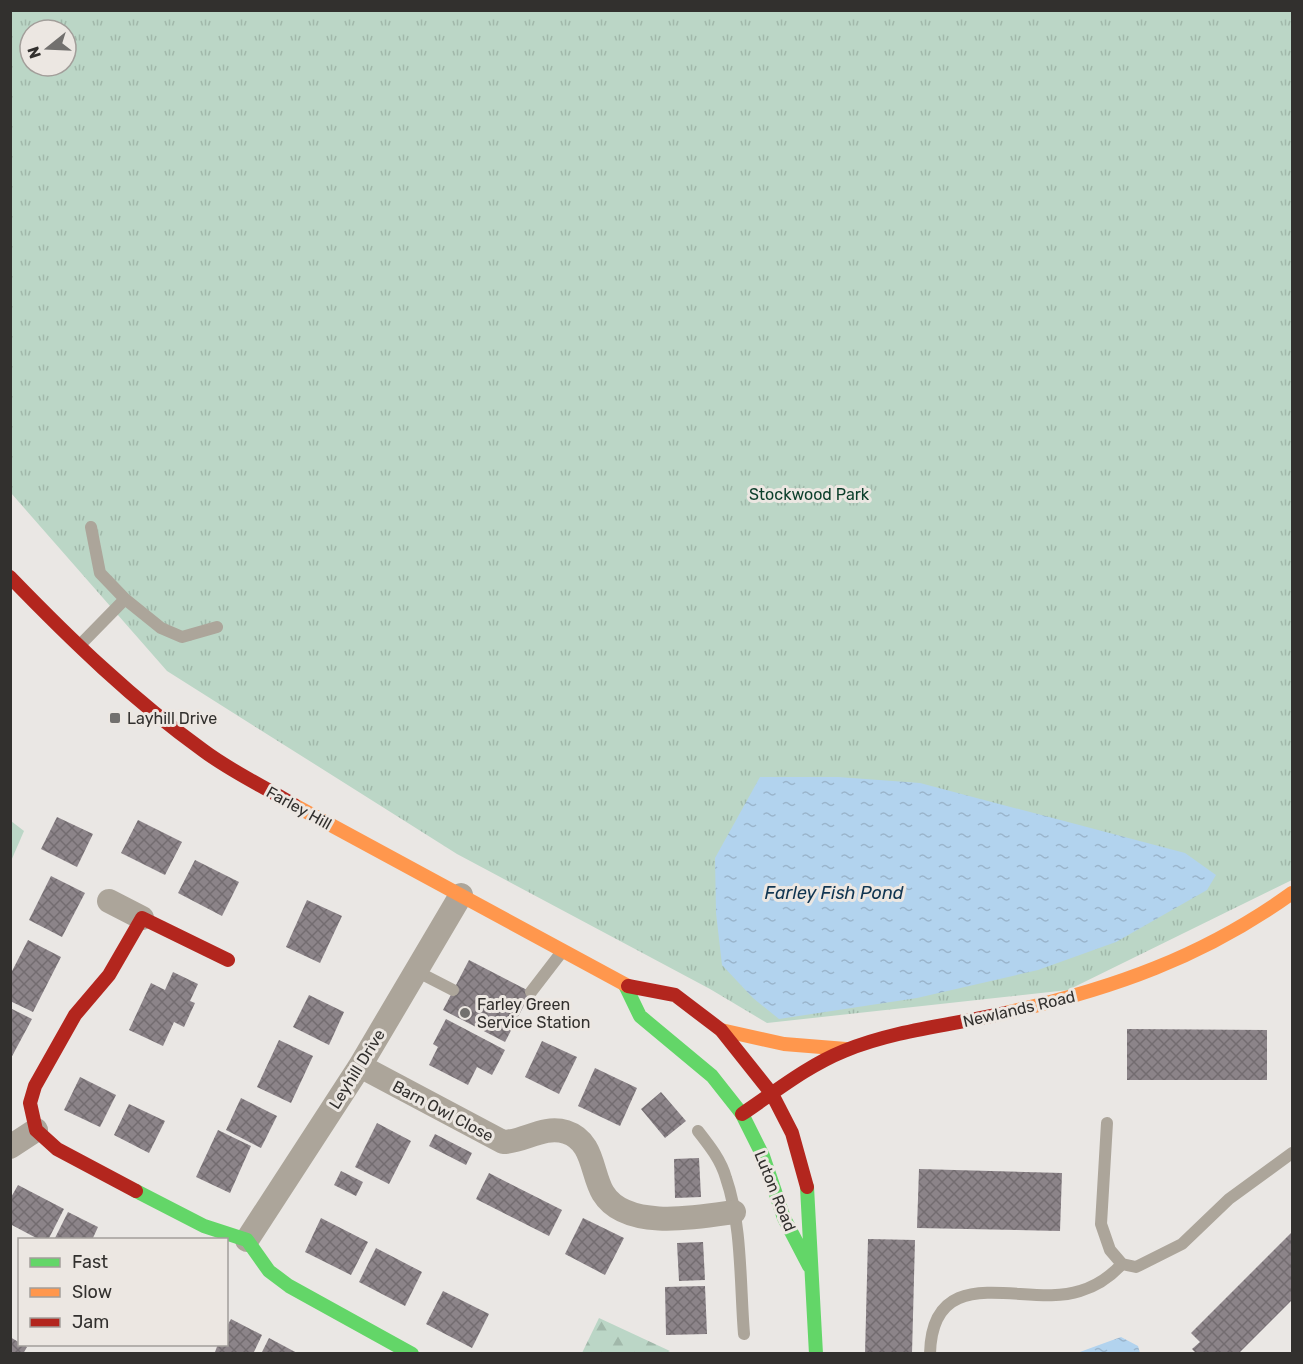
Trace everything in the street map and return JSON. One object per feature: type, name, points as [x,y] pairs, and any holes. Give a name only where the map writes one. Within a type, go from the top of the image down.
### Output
[{"type":"main road","name":"Farley Hill","points":[[10,577],[78,647],[149,710],[222,763],[309,814],[625,985],[675,995],[721,1030],[772,1094]]},
{"type":"main road","name":"Newlands Road","points":[[742,1114],[815,1065],[846,1050],[886,1038],[1103,990],[1167,965],[1229,934],[1292,895]]},
{"type":"main road","points":[[228,960],[142,918],[109,975],[75,1015],[35,1086],[30,1103],[36,1130],[57,1149],[204,1226],[247,1240],[269,1271],[289,1286],[412,1353]]},
{"type":"main road","points":[[625,985],[640,1016],[684,1050],[712,1076],[742,1114]]},
{"type":"main road","points":[[721,1030],[784,1044],[846,1050]]},
{"type":"main road","name":"Luton Road","points":[[772,1094],[792,1133],[804,1170],[812,1216],[810,1267],[816,1353]]},
{"type":"main road","name":"Luton Road","points":[[742,1114],[763,1156],[784,1218],[810,1267]]},
{"type":"street","name":"Leyhill Drive","points":[[247,1240],[360,1066],[461,895]]},
{"type":"street","points":[[109,901],[142,918]]},
{"type":"street","name":"Barn Owl Close","points":[[360,1066],[503,1142],[513,1142],[537,1133],[566,1132],[579,1140],[591,1156],[602,1192],[609,1201],[639,1216],[684,1219],[734,1212]]},
{"type":"street","points":[[10,1147],[36,1130]]},
{"type":"lane","points":[[91,527],[100,573],[125,599],[161,628],[182,637],[217,627]]},
{"type":"lane","points":[[78,647],[125,599]]},
{"type":"lane","points":[[531,992],[563,950]]},
{"type":"lane","points":[[416,971],[453,990]]},
{"type":"lane","points":[[1107,1123],[1101,1224],[1110,1250],[1122,1264],[1136,1267],[1182,1244],[1229,1199],[1293,1153]]},
{"type":"lane","points":[[698,1131],[716,1156],[726,1177],[734,1212],[744,1334]]},
{"type":"lane","points":[[930,1353],[936,1318],[950,1303],[965,1296],[985,1292],[1065,1294],[1080,1291],[1111,1276],[1122,1264]]},
{"type":"green space","name":"Stockwood Park","points":[[10,11],[1292,11],[1292,880],[1068,990],[767,1023],[710,989],[457,854],[167,671],[11,493]]},
{"type":"green space","points":[[11,821],[24,831],[11,861]]},
{"type":"green space","points":[[599,1318],[670,1351],[665,1354],[582,1353]]},
{"type":"water","name":"Farley Fish Pond","points":[[760,777],[838,777],[920,783],[1185,853],[1216,875],[1207,890],[1116,942],[1038,970],[917,998],[779,1019],[753,998],[722,965],[716,913],[715,858]]},
{"type":"water","points":[[1121,1337],[1138,1346],[1140,1353],[1077,1353]]},
{"type":"building","points":[[57,817],[93,834],[77,867],[41,849]]},
{"type":"building","points":[[138,820],[182,842],[165,875],[121,853]]},
{"type":"building","points":[[195,860],[239,882],[222,916],[178,893]]},
{"type":"building","points":[[51,876],[85,893],[62,937],[29,920]]},
{"type":"building","points":[[307,900],[342,916],[320,963],[286,947]]},
{"type":"building","points":[[28,940],[61,957],[33,1012],[10,1001],[10,975]]},
{"type":"building","points":[[469,960],[531,992],[505,1042],[443,1010]]},
{"type":"building","points":[[173,972],[198,984],[190,1001],[195,1003],[184,1027],[174,1022],[163,1046],[129,1030],[151,983],[165,990]]},
{"type":"building","points":[[309,995],[344,1012],[329,1045],[293,1027]]},
{"type":"building","points":[[10,1008],[32,1019],[10,1060]]},
{"type":"building","points":[[446,1019],[505,1050],[492,1075],[477,1067],[468,1085],[429,1065],[438,1047],[433,1044]]},
{"type":"building","points":[[1127,1029],[1267,1030],[1267,1080],[1127,1080]]},
{"type":"building","points":[[279,1040],[313,1056],[291,1103],[257,1087]]},
{"type":"building","points":[[542,1041],[577,1057],[559,1094],[525,1077]]},
{"type":"building","points":[[595,1068],[637,1088],[620,1126],[578,1106]]},
{"type":"building","points":[[80,1077],[116,1095],[100,1127],[64,1110]]},
{"type":"building","points":[[661,1092],[686,1121],[665,1138],[641,1109]]},
{"type":"building","points":[[241,1098],[277,1116],[261,1148],[226,1130]]},
{"type":"building","points":[[129,1104],[165,1121],[149,1153],[114,1135]]},
{"type":"building","points":[[377,1123],[411,1141],[389,1184],[355,1167]]},
{"type":"building","points":[[218,1130],[251,1146],[230,1193],[196,1177]]},
{"type":"building","points":[[435,1134],[472,1153],[466,1165],[429,1146]]},
{"type":"building","points":[[699,1158],[701,1197],[675,1198],[674,1159]]},
{"type":"building","points":[[919,1169],[1062,1173],[1060,1231],[917,1228]]},
{"type":"building","points":[[341,1171],[363,1182],[356,1196],[334,1185]]},
{"type":"building","points":[[489,1173],[562,1210],[549,1236],[476,1199]]},
{"type":"building","points":[[18,1185],[64,1209],[49,1238],[36,1238],[10,1224],[10,1199]]},
{"type":"building","points":[[68,1212],[98,1227],[93,1238],[55,1238]]},
{"type":"building","points":[[321,1218],[368,1242],[351,1275],[305,1252]]},
{"type":"building","points":[[583,1218],[624,1238],[605,1275],[565,1254]]},
{"type":"building","points":[[1292,1232],[1292,1300],[1238,1354],[1197,1354],[1192,1349],[1200,1342],[1191,1333]]},
{"type":"building","points":[[868,1239],[915,1240],[912,1354],[865,1354]]},
{"type":"building","points":[[703,1242],[705,1280],[679,1281],[677,1243]]},
{"type":"building","points":[[376,1248],[422,1272],[405,1306],[359,1282]]},
{"type":"building","points":[[705,1286],[707,1334],[666,1335],[665,1287]]},
{"type":"building","points":[[443,1291],[489,1314],[472,1348],[426,1324]]},
{"type":"building","points":[[231,1319],[262,1335],[253,1354],[215,1352],[217,1346],[228,1346],[228,1324]]},
{"type":"building","points":[[10,1337],[18,1342],[18,1346],[27,1347],[23,1354],[10,1354]]},
{"type":"building","points":[[269,1338],[299,1354],[261,1354]]},
{"type":"traffic: fast","points":[[625,985],[640,1016],[712,1076],[742,1114],[763,1156],[784,1218],[809,1266]]},
{"type":"traffic: fast","points":[[807,1187],[816,1354]]},
{"type":"traffic: fast","points":[[136,1191],[204,1226],[247,1240],[269,1271],[289,1286],[412,1354]]},
{"type":"traffic: slow","points":[[294,805],[628,986]]},
{"type":"traffic: slow","points":[[1005,1013],[1082,993],[1155,968],[1225,935],[1259,916],[1292,893]]},
{"type":"traffic: slow","points":[[721,1030],[784,1044],[846,1049]]},
{"type":"traffic: jam","points":[[10,577],[79,646],[152,711],[215,759],[294,805]]},
{"type":"traffic: jam","points":[[136,1191],[57,1149],[36,1130],[30,1103],[35,1086],[75,1015],[109,975],[142,918],[228,960]]},
{"type":"traffic: jam","points":[[628,986],[675,995],[721,1030],[772,1094],[792,1133],[807,1187]]},
{"type":"traffic: jam","points":[[742,1114],[804,1072],[844,1051],[903,1033],[1005,1013]]},
{"type":"place","name":"Layhill Drive","points":[[115,718]]},
{"type":"place","name":"Farley Green Service Station","points":[[465,1013]]}]
